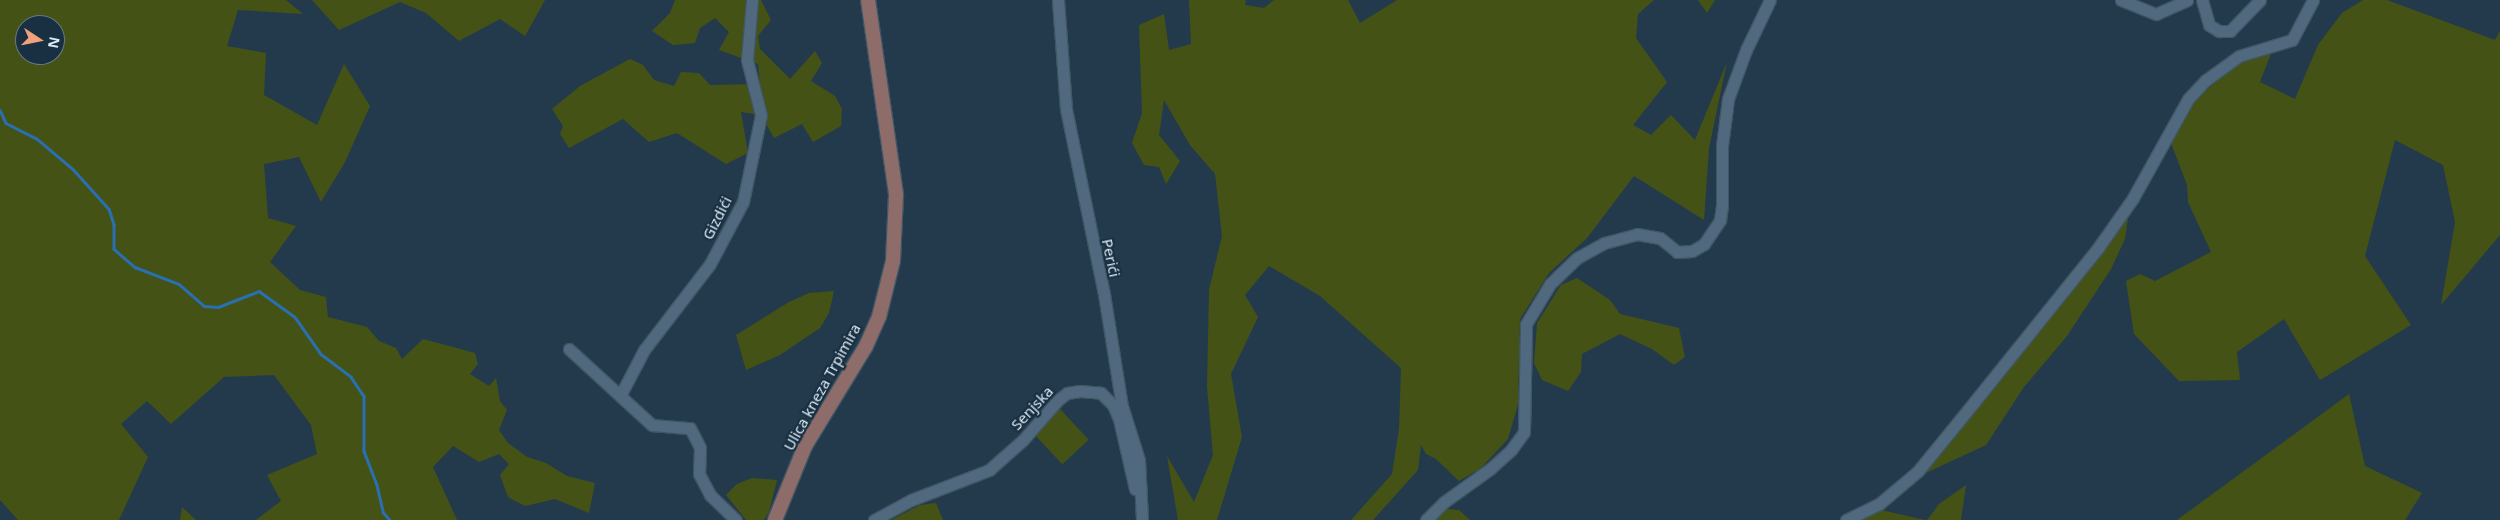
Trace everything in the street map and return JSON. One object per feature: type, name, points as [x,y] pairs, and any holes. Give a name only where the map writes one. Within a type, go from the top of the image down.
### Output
[{"type":"main road","name":"Ulica kneza Trpimira","points":[[775,520],[805,446],[866,346],[884,299],[892,261],[896,194],[868,0]]},
{"type":"street","name":"Gizdići","points":[[621,394],[644,350],[710,264],[743,202],[761,115],[747,60],[752,0]]},
{"type":"street","name":"Perići","points":[[1058,0],[1066,109],[1104,294],[1122,406],[1139,460],[1142,518]]},
{"type":"street","points":[[1426,520],[1444,502],[1490,469],[1524,432],[1526,324],[1550,284],[1577,258],[1604,243],[1637,234],[1660,238],[1677,252],[1692,251],[1704,244],[1720,220],[1722,206],[1722,146],[1728,99],[1746,50],[1770,0]]},
{"type":"street","points":[[2121,0],[2156,14],[2187,0]]},
{"type":"street","points":[[2202,0],[2209,25],[2219,31],[2230,31],[2260,0]]},
{"type":"street","points":[[1846,520],[1879,504],[1918,471],[2098,248],[2133,198],[2188,99],[2206,80],[2239,56],[2292,40],[2313,0]]},
{"type":"street","points":[[570,349],[621,394],[652,425],[690,428],[700,448],[699,474],[710,495],[736,520]]},
{"type":"street","name":"Senjska","points":[[874,520],[910,500],[989,470],[1023,440],[1067,392],[1080,391],[1101,392],[1113,405],[1119,419],[1142,518]]},
{"type":"green space","points":[[0,0],[286,0],[303,14],[238,10],[227,46],[266,53],[264,95],[317,125],[344,64],[370,106],[345,162],[321,202],[299,157],[264,164],[268,218],[296,226],[270,262],[300,290],[326,297],[328,317],[367,327],[379,341],[396,348],[402,359],[423,339],[475,353],[478,364],[470,374],[489,386],[496,378],[500,401],[507,410],[499,430],[508,443],[527,457],[546,463],[567,476],[595,483],[589,513],[555,499],[525,506],[508,497],[500,475],[509,464],[499,454],[479,462],[453,446],[433,467],[457,520],[256,520],[281,501],[267,475],[317,454],[311,425],[274,375],[224,377],[171,424],[147,401],[121,424],[148,457],[119,520],[18,520],[0,500]]},
{"type":"green space","points":[[312,0],[545,0],[525,36],[500,19],[459,41],[426,13],[400,2],[339,30]]},
{"type":"green space","points":[[675,0],[761,0],[771,20],[758,36],[760,49],[790,79],[815,51],[822,63],[811,81],[835,96],[842,109],[841,126],[813,142],[802,124],[774,138],[761,115],[741,112],[748,153],[726,164],[677,133],[649,142],[623,119],[569,148],[560,134],[563,126],[552,109],[580,86],[630,59],[643,65],[654,80],[674,86],[681,72],[699,73],[710,85],[760,84],[758,64],[719,50],[729,32],[715,18],[700,28],[695,43],[673,45],[652,31],[670,13]]},
{"type":"green space","points":[[1189,0],[1246,0],[1245,5],[1264,8],[1274,0],[1348,0],[1360,23],[1397,0],[1654,0],[1638,14],[1636,38],[1667,82],[1633,125],[1651,135],[1671,115],[1695,140],[1727,62],[1709,148],[1704,220],[1634,176],[1587,238],[1549,273],[1520,319],[1518,404],[1508,439],[1481,468],[1459,481],[1436,459],[1426,454],[1421,445],[1418,470],[1373,520],[1351,520],[1392,474],[1399,429],[1401,368],[1320,296],[1269,266],[1245,295],[1258,317],[1231,374],[1242,437],[1217,520],[1178,520],[1167,456],[1194,502],[1213,455],[1207,387],[1209,290],[1222,236],[1215,174],[1190,145],[1164,100],[1159,135],[1180,161],[1166,184],[1159,167],[1144,165],[1132,143],[1142,113],[1139,25],[1164,14],[1169,50],[1191,44]]},
{"type":"green space","points":[[1698,0],[1715,0],[1707,13]]},
{"type":"green space","points":[[2363,0],[2387,0],[2495,40],[2500,31],[2500,235],[2441,305],[2455,222],[2443,165],[2395,140],[2365,256],[2411,325],[2320,380],[2284,319],[2237,352],[2240,380],[2179,381],[2134,334],[2126,281],[2140,274],[2155,281],[2211,252],[2188,202],[2187,185],[2171,143],[2196,100],[2233,66],[2257,53],[2272,51],[2260,82],[2295,99],[2318,45],[2342,13]]},
{"type":"green space","points":[[2128,218],[2125,239],[2111,269],[2067,336],[2024,387],[1986,445],[1917,477],[2120,223]]},
{"type":"green space","points":[[1577,278],[1610,300],[1620,314],[1679,328],[1685,357],[1674,365],[1652,349],[1620,334],[1582,354],[1581,372],[1568,391],[1542,380],[1534,363],[1537,323],[1561,285]]},
{"type":"green space","points":[[834,291],[829,313],[820,328],[780,355],[746,370],[736,335],[789,302],[809,293]]},
{"type":"green space","points":[[2349,394],[2365,466],[2422,493],[2405,520],[2177,520]]},
{"type":"green space","points":[[1060,409],[1089,440],[1062,464],[1034,434]]},
{"type":"green space","points":[[752,478],[777,480],[769,512],[764,520],[746,520],[726,495],[737,484]]},
{"type":"green space","points":[[1966,485],[1961,520],[1927,520],[1939,504]]},
{"type":"green space","points":[[936,503],[943,520],[891,520],[920,505]]},
{"type":"green space","points":[[182,507],[196,520],[180,520]]},
{"type":"green space","points":[[1445,509],[1459,510],[1470,520],[1435,520]]},
{"type":"green space","points":[[1881,510],[1925,520],[1863,520]]},
{"type":"waterway","points":[[0,110],[6,123],[36,138],[73,169],[109,209],[114,224],[114,249],[135,267],[179,284],[204,306],[218,307],[259,291],[295,317],[321,354],[351,377],[364,396],[364,451],[377,485],[383,512],[390,520]]}]
